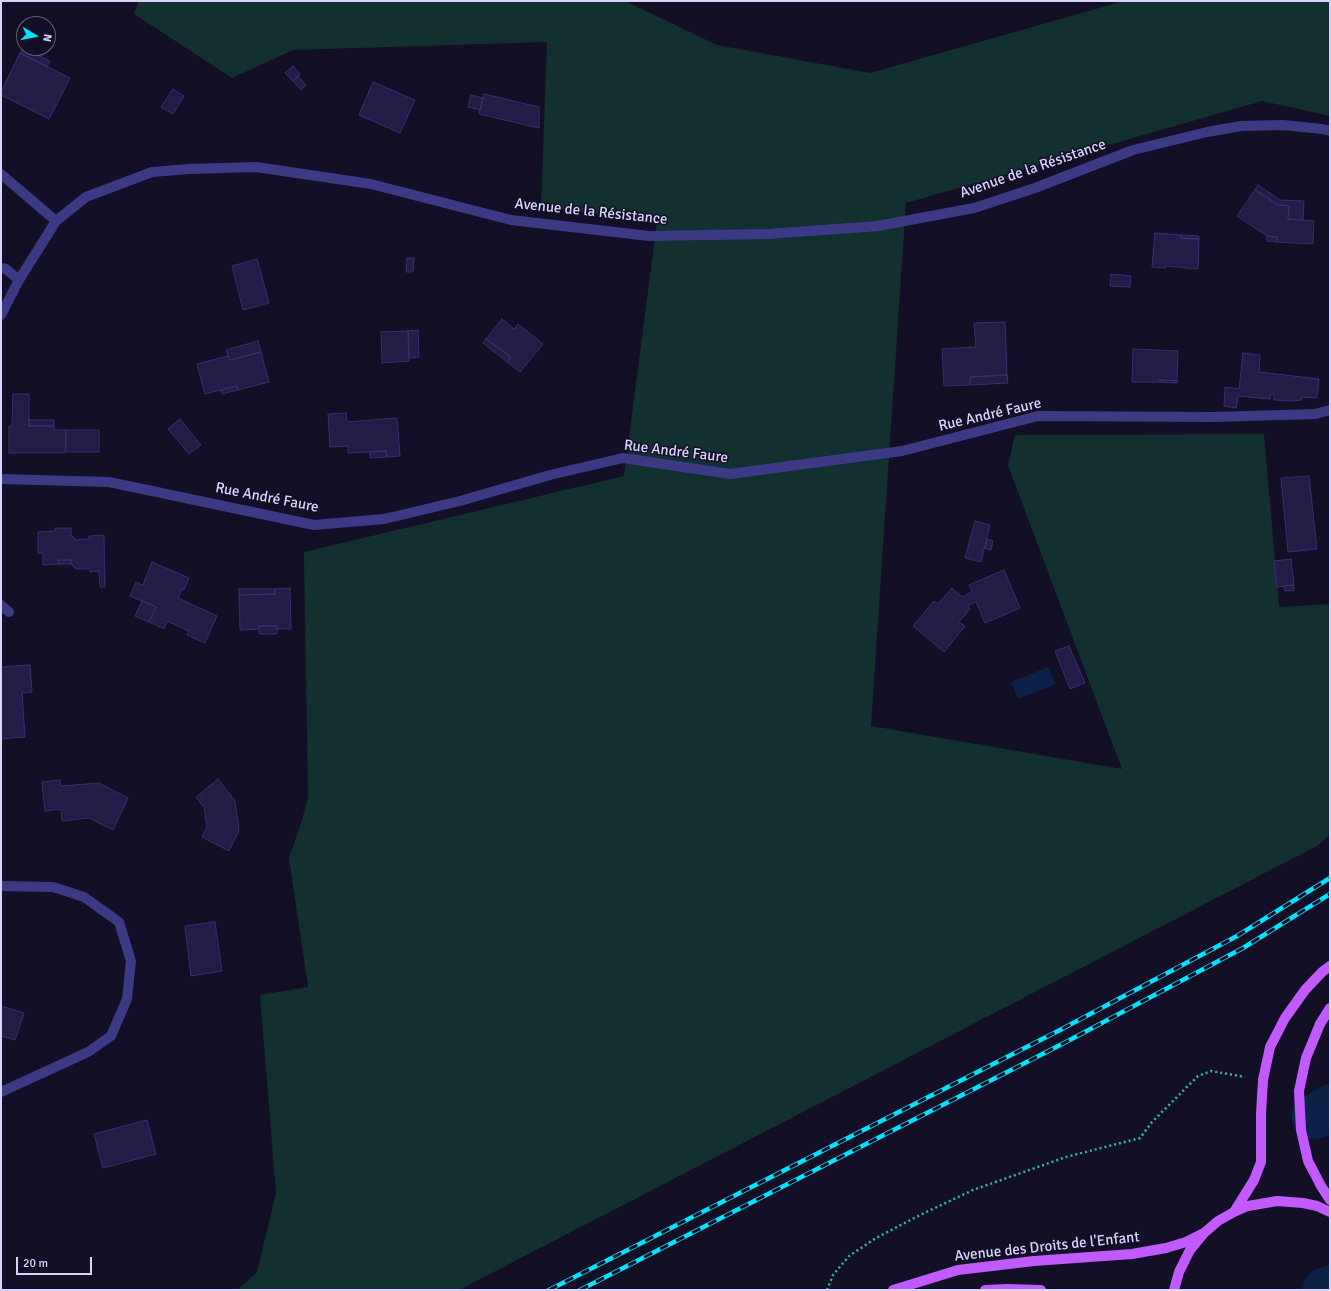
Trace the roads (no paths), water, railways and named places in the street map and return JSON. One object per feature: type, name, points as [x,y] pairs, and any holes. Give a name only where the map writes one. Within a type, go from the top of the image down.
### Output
[{"type":"main road","points":[[1234,1212],[1254,1180],[1261,1162],[1263,1080],[1270,1047],[1285,1018],[1305,990],[1322,972],[1330,966]]},
{"type":"main road","points":[[1330,1008],[1320,1024],[1306,1058],[1299,1091],[1301,1130],[1308,1161],[1330,1200]]},
{"type":"main road","points":[[1174,1290],[1178,1272],[1190,1250],[1204,1233],[1218,1221],[1234,1212],[1248,1206],[1277,1201],[1303,1203],[1317,1206],[1330,1212]]},
{"type":"main road","name":"Avenue des Droits de l'Enfant","points":[[893,1290],[958,1270],[1034,1261],[1132,1254],[1166,1248],[1186,1242],[1204,1233]]},
{"type":"main road","points":[[985,1290],[1007,1288],[1041,1290]]},
{"type":"street","name":"Avenue de la Résistance","points":[[1,315],[20,280],[56,221],[86,197],[152,172],[189,169],[256,167],[371,184],[511,220],[649,236],[768,234],[870,226],[974,208],[1035,188],[1134,150],[1207,132],[1241,126],[1283,125],[1330,131]]},
{"type":"street","points":[[1,174],[56,221]]},
{"type":"street","points":[[1,268],[6,269],[20,280]]},
{"type":"street","name":"Rue André Faure","points":[[1,479],[109,482],[314,525],[384,519],[460,501],[550,475],[623,458],[730,474],[902,451],[1038,416],[1213,417],[1315,414],[1330,410]]},
{"type":"street","points":[[1,605],[9,612]]},
{"type":"street","points":[[1,886],[53,887],[84,897],[119,922],[131,961],[128,999],[111,1036],[88,1052],[1,1092]]},
{"type":"water","points":[[1048,667],[1056,684],[1018,699],[1011,682]]},
{"type":"waterway","points":[[1314,1117],[1330,1107]]},
{"type":"waterway","points":[[1325,1290],[1330,1288]]},
{"type":"railway","points":[[549,1290],[1060,1030],[1237,936],[1330,878]]},
{"type":"railway","points":[[580,1290],[1066,1042],[1243,948],[1330,894]]}]
